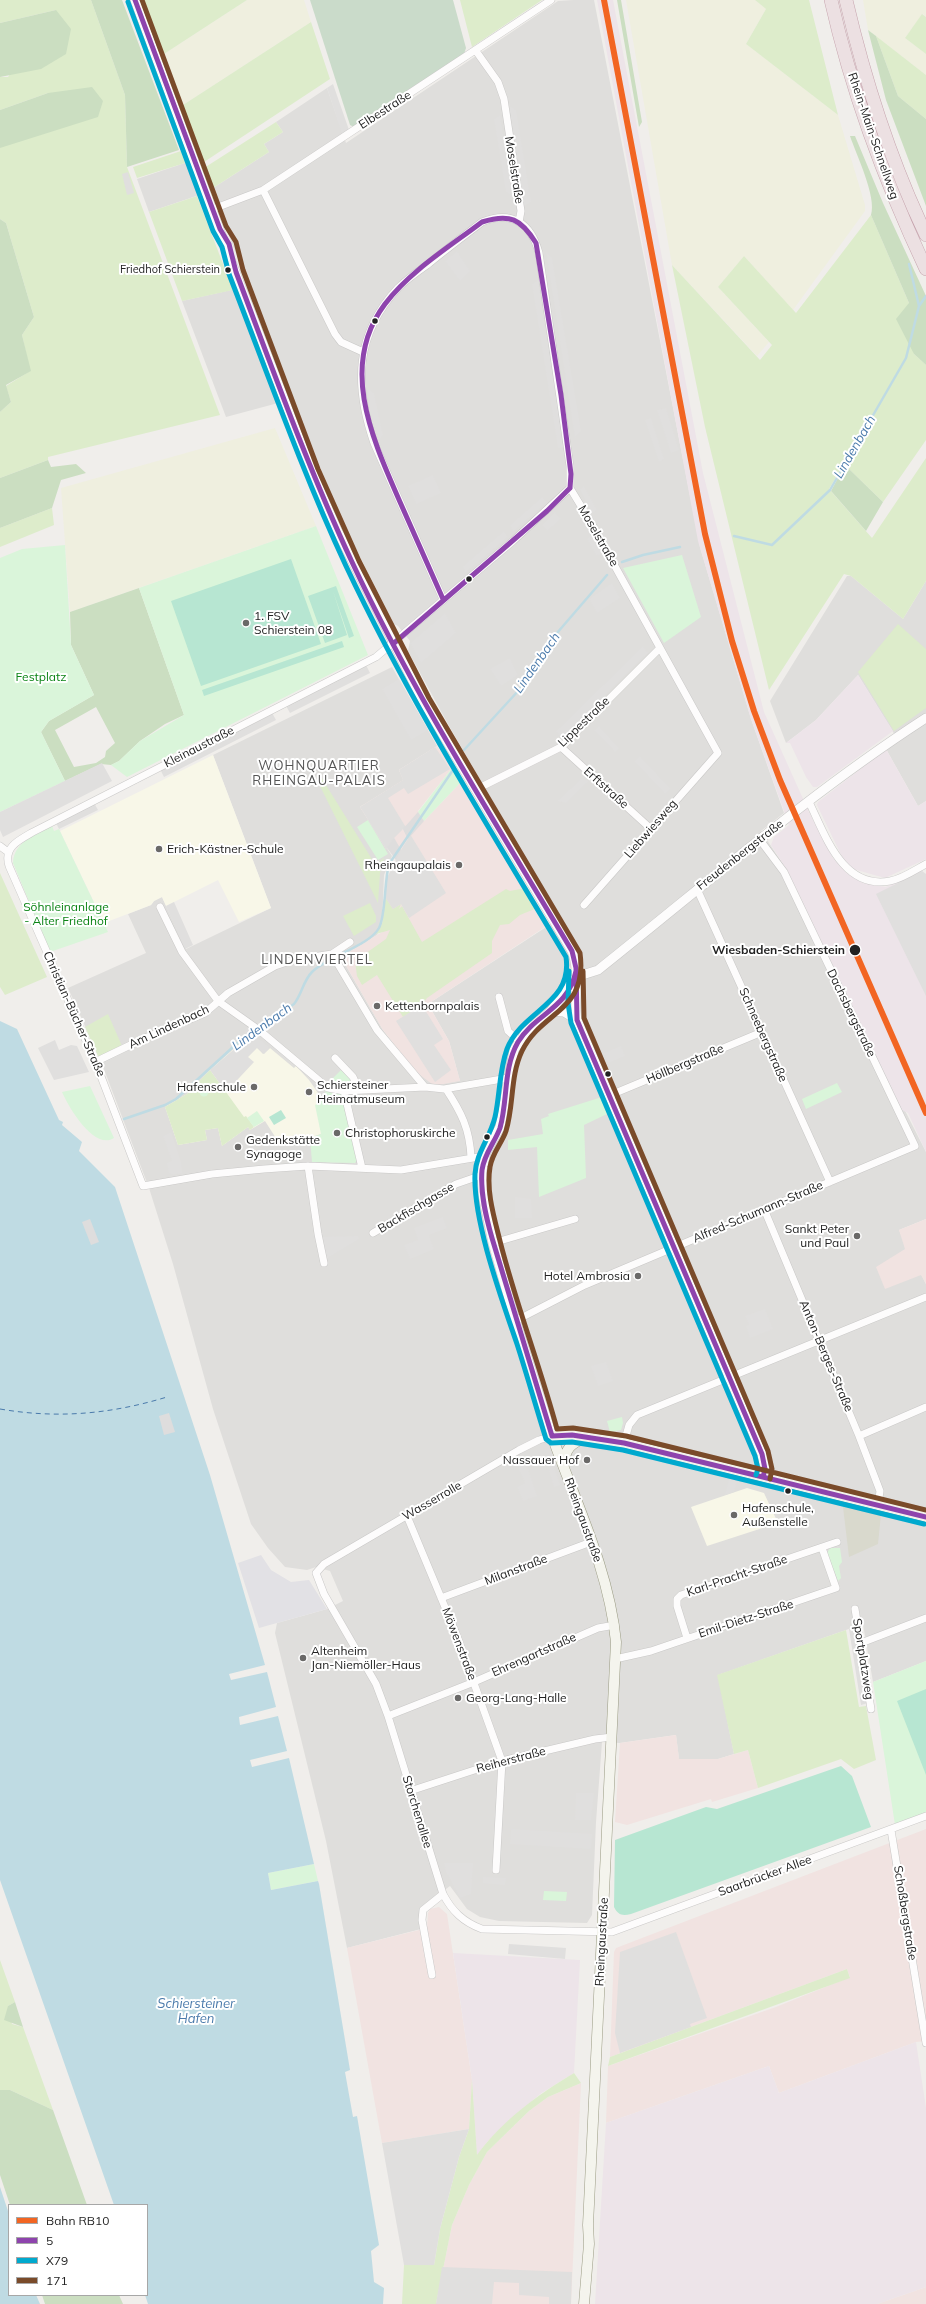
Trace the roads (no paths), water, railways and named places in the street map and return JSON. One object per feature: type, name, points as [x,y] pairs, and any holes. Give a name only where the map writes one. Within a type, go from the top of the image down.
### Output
[{"type":"highway","name":"Rhein-Main-Schnellweg","points":[[831,0],[847,62],[874,148],[889,188],[926,269]]},
{"type":"highway","name":"Rhein-Main-Schnellweg","points":[[846,0],[874,103],[902,181],[926,235]]},
{"type":"main road","points":[[552,1436],[587,1437],[624,1443],[926,1517]]},
{"type":"main road","name":"Rheingaustraße","points":[[552,1436],[591,1542],[610,1604],[615,1659],[588,2225],[585,2249],[587,2261],[584,2304]]},
{"type":"main road","points":[[564,1467],[565,1453],[568,1448],[575,1442],[587,1437]]},
{"type":"street","points":[[135,0],[220,229],[229,245],[236,272],[312,472],[344,544],[393,644],[429,712],[570,948],[575,962],[575,1003],[577,1020],[608,1096],[762,1454],[765,1469],[763,1477]]},
{"type":"street","name":"Elbestraße","points":[[213,209],[263,190],[476,51],[551,0]]},
{"type":"street","name":"Moselstraße","points":[[476,51],[498,82],[504,100],[520,211],[519,222],[530,233],[539,253],[570,466],[570,488],[590,521],[718,753]]},
{"type":"street","points":[[263,190],[335,334],[341,342],[363,352]]},
{"type":"street","points":[[443,599],[374,443],[368,426],[362,395],[363,352],[367,337],[380,311],[406,280],[482,222],[504,216],[519,222]]},
{"type":"street","name":"Kleinaustraße","points":[[8,852],[17,841],[45,826],[360,666],[393,644],[443,599],[547,511],[570,488]]},
{"type":"street","name":"Lippestraße","points":[[475,790],[561,747],[660,648]]},
{"type":"street","name":"Freudenbergstraße","points":[[576,977],[598,970],[697,889],[809,802],[887,744],[926,718]]},
{"type":"street","name":"Erftstraße","points":[[561,747],[651,829]]},
{"type":"street","name":"Liebwiesweg","points":[[584,905],[718,753]]},
{"type":"street","points":[[809,802],[839,860],[855,875],[875,881],[891,881],[926,864]]},
{"type":"street","name":"Dachsbergstraße","points":[[760,840],[784,872],[915,1146]]},
{"type":"street","points":[[0,846],[8,852]]},
{"type":"street","name":"Christian-Bücher-Straße","points":[[8,852],[9,866],[97,1061],[143,1186],[242,1171],[308,1166]]},
{"type":"street","name":"Schneebergstraße","points":[[697,889],[830,1182]]},
{"type":"street","points":[[160,907],[182,952],[218,1001],[257,1028],[323,1085],[331,1089],[344,1091],[425,1087],[446,1089],[508,1078]]},
{"type":"street","name":"Am Lindenbach","points":[[97,1061],[145,1038],[205,1013],[228,993],[284,962],[334,958],[350,942]]},
{"type":"street","points":[[334,958],[377,1030],[425,1087]]},
{"type":"street","points":[[552,1436],[515,1321],[493,1243],[485,1206],[482,1175],[485,1156],[500,1127],[513,1051],[526,1032],[551,1012],[567,992],[576,977]]},
{"type":"street","points":[[500,997],[508,1031],[519,1041]]},
{"type":"street","points":[[551,1012],[564,1012],[577,1020]]},
{"type":"street","name":"Höllbergstraße","points":[[608,1096],[762,1032]]},
{"type":"street","points":[[335,1058],[353,1077],[360,1090]]},
{"type":"street","points":[[446,1089],[456,1104],[469,1132],[471,1158]]},
{"type":"street","points":[[344,1091],[362,1168]]},
{"type":"street","name":"Alfred-Schumann-Straße","points":[[515,1321],[585,1285],[915,1146]]},
{"type":"street","points":[[324,1263],[318,1234],[308,1166],[412,1169],[485,1156]]},
{"type":"street","name":"Backfischgasse","points":[[373,1234],[456,1184],[482,1175]]},
{"type":"street","name":"Anton-Berges-Straße","points":[[764,1209],[860,1436],[880,1491],[878,1505]]},
{"type":"street","points":[[493,1243],[575,1219]]},
{"type":"street","points":[[624,1443],[629,1425],[637,1415],[926,1297]]},
{"type":"street","points":[[860,1436],[926,1408]]},
{"type":"street","name":"Wasserrolle","points":[[316,1573],[324,1564],[520,1450],[538,1440],[552,1436]]},
{"type":"street","name":"Möwenstraße","points":[[407,1516],[474,1682],[502,1761],[496,1870]]},
{"type":"street","name":"Milanstraße","points":[[441,1598],[591,1542]]},
{"type":"street","name":"Karl-Pracht-Straße","points":[[687,1638],[677,1606],[677,1599],[682,1595],[837,1542]]},
{"type":"street","name":"Emil-Dietz-Straße","points":[[615,1659],[625,1658],[836,1588],[822,1548]]},
{"type":"street","name":"Storchenallee","points":[[316,1573],[324,1594],[369,1671],[388,1716],[443,1894],[456,1913],[464,1920],[482,1929],[602,1934]]},
{"type":"street","name":"Sportplatzweg","points":[[855,1609],[871,1709]]},
{"type":"street","points":[[861,1643],[926,1618]]},
{"type":"street","name":"Ehrengartstraße","points":[[388,1716],[474,1682],[598,1628],[613,1625]]},
{"type":"street","name":"Reiherstraße","points":[[410,1791],[502,1761],[595,1739],[612,1737]]},
{"type":"street","name":"Saarbrücker Allee","points":[[602,1934],[618,1931],[926,1816]]},
{"type":"street","name":"Schoßbergstraße","points":[[891,1830],[926,2043]]},
{"type":"street","points":[[432,1975],[422,1920],[423,1910],[443,1894]]},
{"type":"water","name":"Schiersteiner Hafen","points":[[0,1021],[17,1029],[59,1120],[63,1122],[62,1125],[82,1142],[79,1151],[115,1187],[210,1475],[265,1665],[229,1674],[231,1680],[267,1672],[276,1707],[239,1717],[240,1725],[278,1716],[287,1751],[250,1760],[252,1767],[289,1758],[314,1864],[268,1873],[271,1890],[318,1881],[319,1884],[350,2070],[345,2072],[353,2117],[357,2116],[379,2245],[371,2251],[374,2282],[384,2288],[383,2304],[148,2304],[145,2296],[148,2296],[148,2204],[114,2204],[0,1880]]},
{"type":"water","points":[[0,2187],[8,2211],[8,2296],[36,2296],[40,2304],[0,2304]]},
{"type":"waterway","points":[[909,264],[919,306]]},
{"type":"waterway","name":"Lindenbach","points":[[734,536],[772,545],[830,490],[906,358],[919,306],[926,296]]},
{"type":"waterway","name":"Lindenbach","points":[[622,562],[643,555],[680,547]]},
{"type":"waterway","name":"Lindenbach","points":[[464,750],[519,690],[543,658],[557,633],[607,575]]},
{"type":"waterway","name":"Lindenbach","points":[[124,1119],[165,1105],[176,1099],[244,1037],[294,1004],[307,979],[319,966],[358,946],[374,934],[379,928],[383,915],[389,864],[453,770]]},
{"type":"rail line","name":"RB10","points":[[604,0],[705,534],[732,641],[754,711],[780,780],[926,1113]]},
{"type":"place","name":"Friedhof Schierstein","points":[[228,270]]},
{"type":"place","name":"1. FSV Schierstein 08","points":[[246,623]]},
{"type":"place","name":"Erich-Kästner-Schule","points":[[159,849]]},
{"type":"place","name":"Rheingaupalais","points":[[459,865]]},
{"type":"place","name":"Wiesbaden-Schierstein","points":[[855,950]]},
{"type":"place","name":"Kettenbornpalais","points":[[377,1006]]},
{"type":"place","name":"Hafenschule","points":[[254,1087]]},
{"type":"place","name":"Schiersteiner Heimatmuseum","points":[[309,1092]]},
{"type":"place","name":"Christophoruskirche","points":[[337,1133]]},
{"type":"place","name":"Gedenkstätte Synagoge","points":[[238,1147]]},
{"type":"place","name":"Sankt Peter und Paul","points":[[857,1236]]},
{"type":"place","name":"Hotel Ambrosia","points":[[638,1276]]},
{"type":"place","name":"Nassauer Hof","points":[[587,1460]]},
{"type":"place","name":"Hafenschule, Außenstelle","points":[[734,1515]]},
{"type":"place","name":"Altenheim Jan-Niemöller-Haus","points":[[303,1658]]},
{"type":"place","name":"Georg-Lang-Halle","points":[[458,1698]]},
{"type":"district","name":"WOHNQUARTIER RHEINGAU-PALAIS","points":[[319,774]]},
{"type":"district","name":"LINDENVIERTEL","points":[[317,960]]},
{"type":"park label","name":"Festplatz","points":[[41,677]]},
{"type":"park label","name":"Söhnleinanlage - Alter Friedhof","points":[[66,914]]}]
